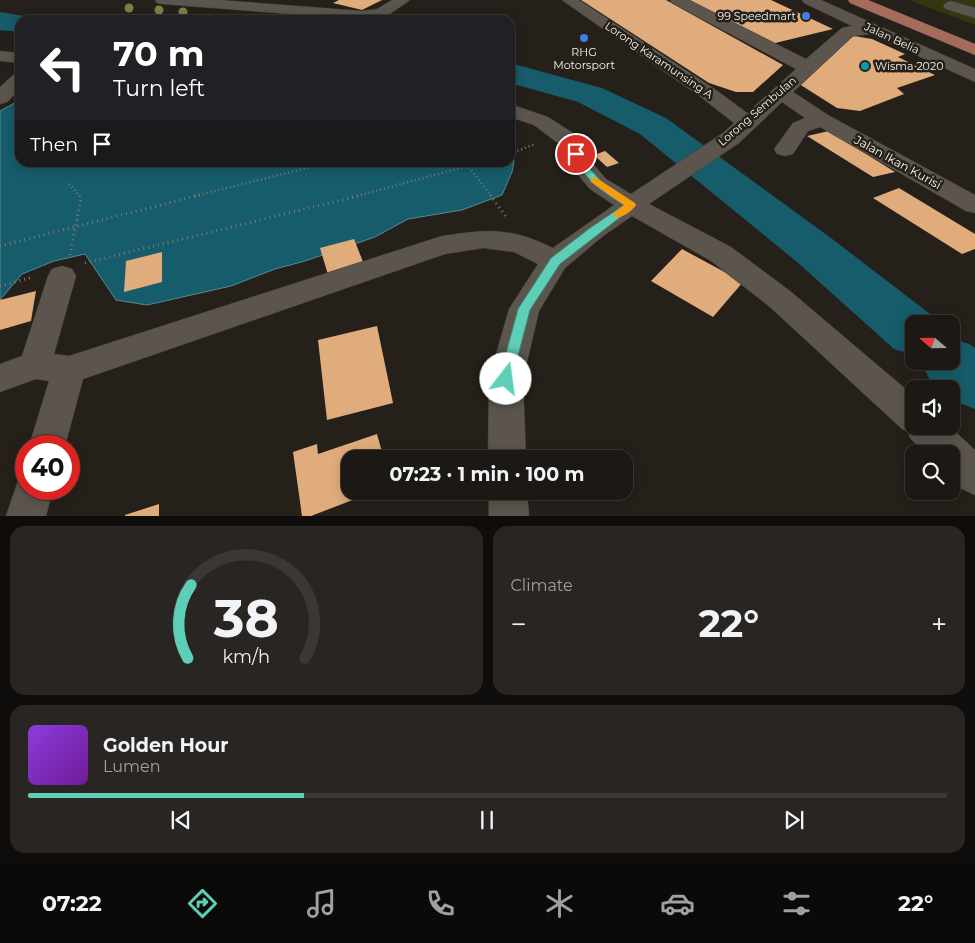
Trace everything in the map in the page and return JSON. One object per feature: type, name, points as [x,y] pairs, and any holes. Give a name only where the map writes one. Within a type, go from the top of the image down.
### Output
[{"type":"main road","points":[[855,0],[975,50]]},
{"type":"main road","points":[[880,0],[975,38]]},
{"type":"street","points":[[162,0],[336,8],[359,15]]},
{"type":"street","points":[[375,15],[403,0]]},
{"type":"street","name":"Lorong Karamunsing A","points":[[569,0],[709,94],[739,130]]},
{"type":"street","points":[[677,0],[807,67]]},
{"type":"street","points":[[803,2],[838,24],[837,39]]},
{"type":"street","name":"Jalan Belia","points":[[803,2],[850,18],[975,76]]},
{"type":"street","points":[[951,6],[975,13]]},
{"type":"street","points":[[833,21],[850,18]]},
{"type":"street","name":"Lorong Sembulan","points":[[508,450],[506,379],[524,309],[556,261],[594,230],[739,130],[837,39],[848,31],[871,29]]},
{"type":"street","points":[[0,56],[15,58]]},
{"type":"street","points":[[0,98],[15,84]]},
{"type":"street","points":[[709,94],[736,100],[777,95]]},
{"type":"street","name":"Jalan Ikan Kurisi","points":[[777,95],[975,205]]},
{"type":"street","points":[[515,112],[541,121],[568,140],[584,168],[598,184],[637,202],[721,254],[780,299],[905,410]]},
{"type":"street","points":[[785,148],[800,127],[821,118]]},
{"type":"street","points":[[0,378],[35,365],[69,370],[442,245],[483,239],[519,243],[556,261]]},
{"type":"street","points":[[35,365],[61,269]]},
{"type":"street","points":[[50,435],[69,370]]},
{"type":"street","points":[[932,435],[975,476]]},
{"type":"street","points":[[26,516],[31,500]]},
{"type":"street","points":[[508,500],[509,516]]},
{"type":"path","points":[[515,152],[525,148]]},
{"type":"path","points":[[0,246],[311,167]]},
{"type":"path","points":[[0,286],[61,269],[408,184],[468,167],[508,220]]},
{"type":"path","points":[[61,269],[76,228],[81,198],[69,184]]},
{"type":"shaded area","points":[[909,0],[975,0],[975,25]]},
{"type":"water","points":[[15,103],[15,167],[513,167],[502,195],[462,210],[408,219],[375,237],[305,261],[275,269],[231,286],[147,305],[116,300],[85,254],[54,261],[22,274],[0,300],[0,111]]},
{"type":"building","points":[[339,0],[382,0],[362,10],[333,3]]},
{"type":"building","points":[[581,0],[666,0],[783,65],[753,92],[736,92],[709,83]]},
{"type":"building","points":[[689,0],[771,0],[833,29],[771,44]]},
{"type":"building","name":"Wisma 2020","points":[[854,36],[872,39],[905,54],[898,57],[935,75],[897,88],[904,94],[860,111],[837,108],[796,82],[840,42]]},
{"type":"building","points":[[829,131],[895,172],[873,177],[807,136]]},
{"type":"building","points":[[605,151],[619,163],[607,167],[594,155]]},
{"type":"building","points":[[899,188],[975,234],[975,249],[962,254],[873,198]]},
{"type":"building","points":[[354,239],[365,267],[329,278],[320,248]]},
{"type":"building","points":[[682,249],[743,282],[713,317],[651,281]]},
{"type":"building","points":[[162,252],[162,282],[124,292],[126,261]]},
{"type":"building","points":[[36,291],[31,321],[0,330],[0,300]]},
{"type":"building","points":[[377,326],[393,403],[327,420],[318,340]]},
{"type":"building","points":[[377,434],[381,450],[341,450],[341,500],[353,500],[311,516],[302,516],[293,452],[317,444],[318,454]]},
{"type":"building","points":[[159,504],[159,516],[125,516],[125,515]]},
{"type":"waterway","points":[[0,21],[15,22]]},
{"type":"waterway","points":[[515,74],[590,95],[653,126],[814,250],[905,326]]},
{"type":"waterway","points":[[960,370],[975,383]]},
{"type":"slow traffic","points":[[595,180],[598,184],[631,205],[618,214]]},
{"type":"place","name":"99 Speedmart","points":[[806,16]]},
{"type":"place","name":"RHG Motorsport","points":[[584,38]]},
{"type":"place","name":"Wisma 2020","points":[[865,66]]},
{"type":"route","points":[[506,379],[524,309],[556,261],[594,230],[631,205],[598,184],[584,168],[576,154]]}]
